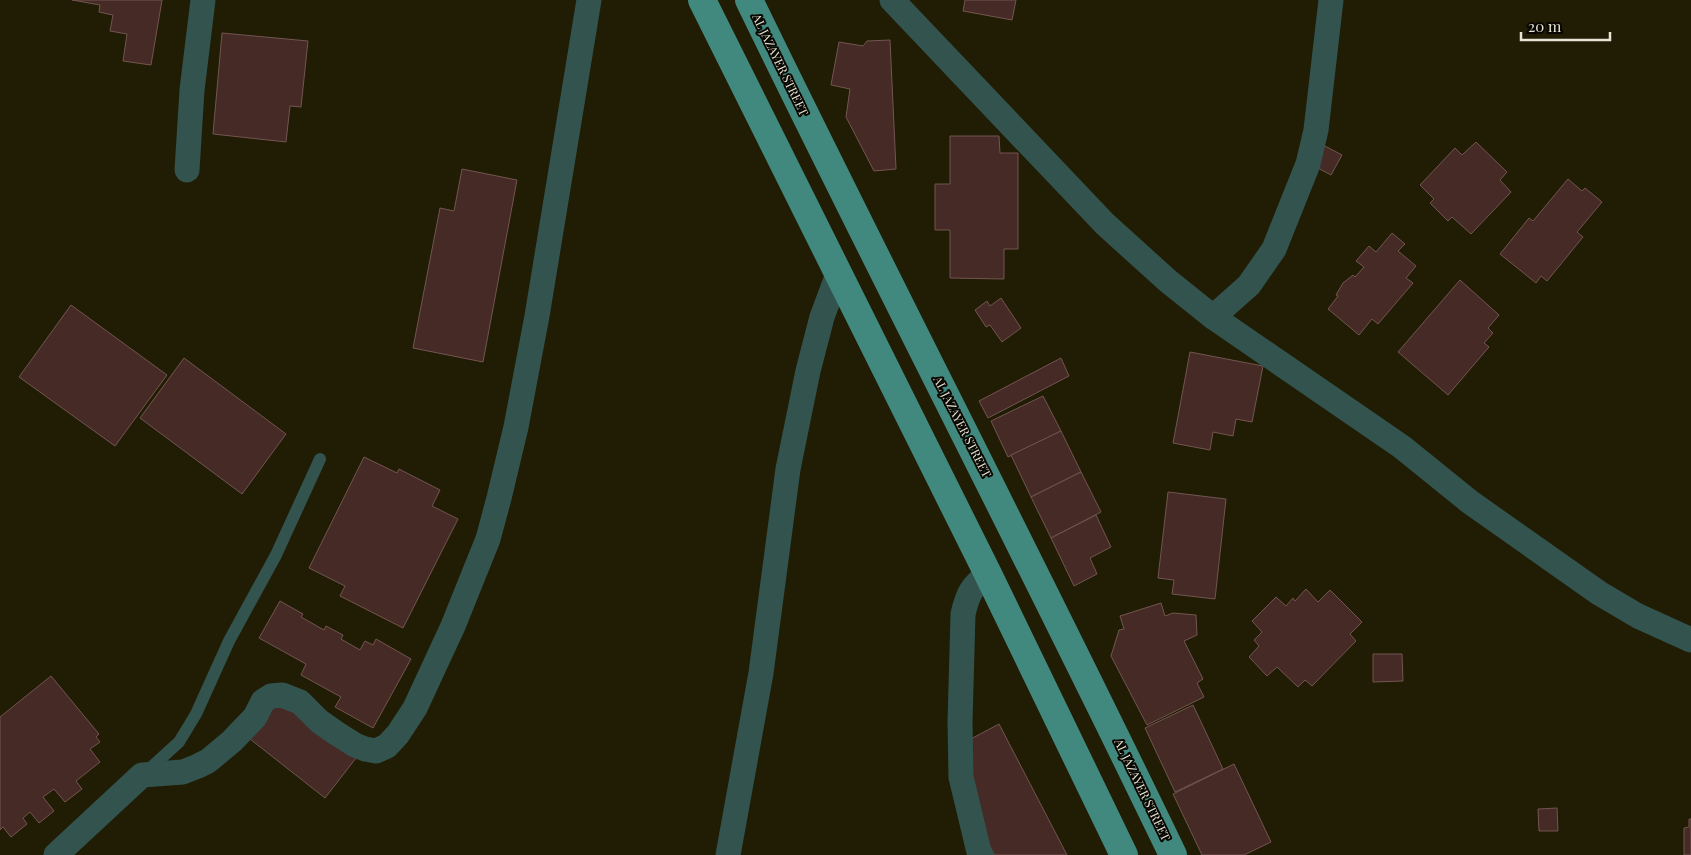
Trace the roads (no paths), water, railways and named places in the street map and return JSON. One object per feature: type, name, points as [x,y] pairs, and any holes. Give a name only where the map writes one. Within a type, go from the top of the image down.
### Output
[{"type":"main road","points":[[702,0],[988,574],[1124,855]]},
{"type":"main road","name":"AL JAZAYER STREET","points":[[749,0],[825,157],[1113,731],[1173,855]]},
{"type":"street","points":[[187,170],[192,90],[202,0]]},
{"type":"street","points":[[56,855],[142,775],[183,772],[208,761],[256,717],[263,701],[276,694],[282,694],[300,702],[336,733],[365,749],[376,750],[386,746],[398,734],[415,708],[453,626],[488,539],[499,498],[516,427],[537,316],[589,0]]},
{"type":"street","points":[[892,0],[1105,224],[1168,281],[1214,317],[1402,447],[1470,502],[1599,593],[1638,616],[1691,640]]},
{"type":"street","points":[[1214,317],[1249,286],[1274,249],[1308,164],[1316,130],[1331,0]]},
{"type":"street","points":[[728,855],[761,673],[788,469],[817,335],[838,274]]},
{"type":"street","points":[[982,855],[979,852],[961,777],[960,722],[963,614],[973,585],[988,574]]},
{"type":"lane","points":[[142,775],[179,742],[196,714],[229,640],[276,555],[320,459]]}]
